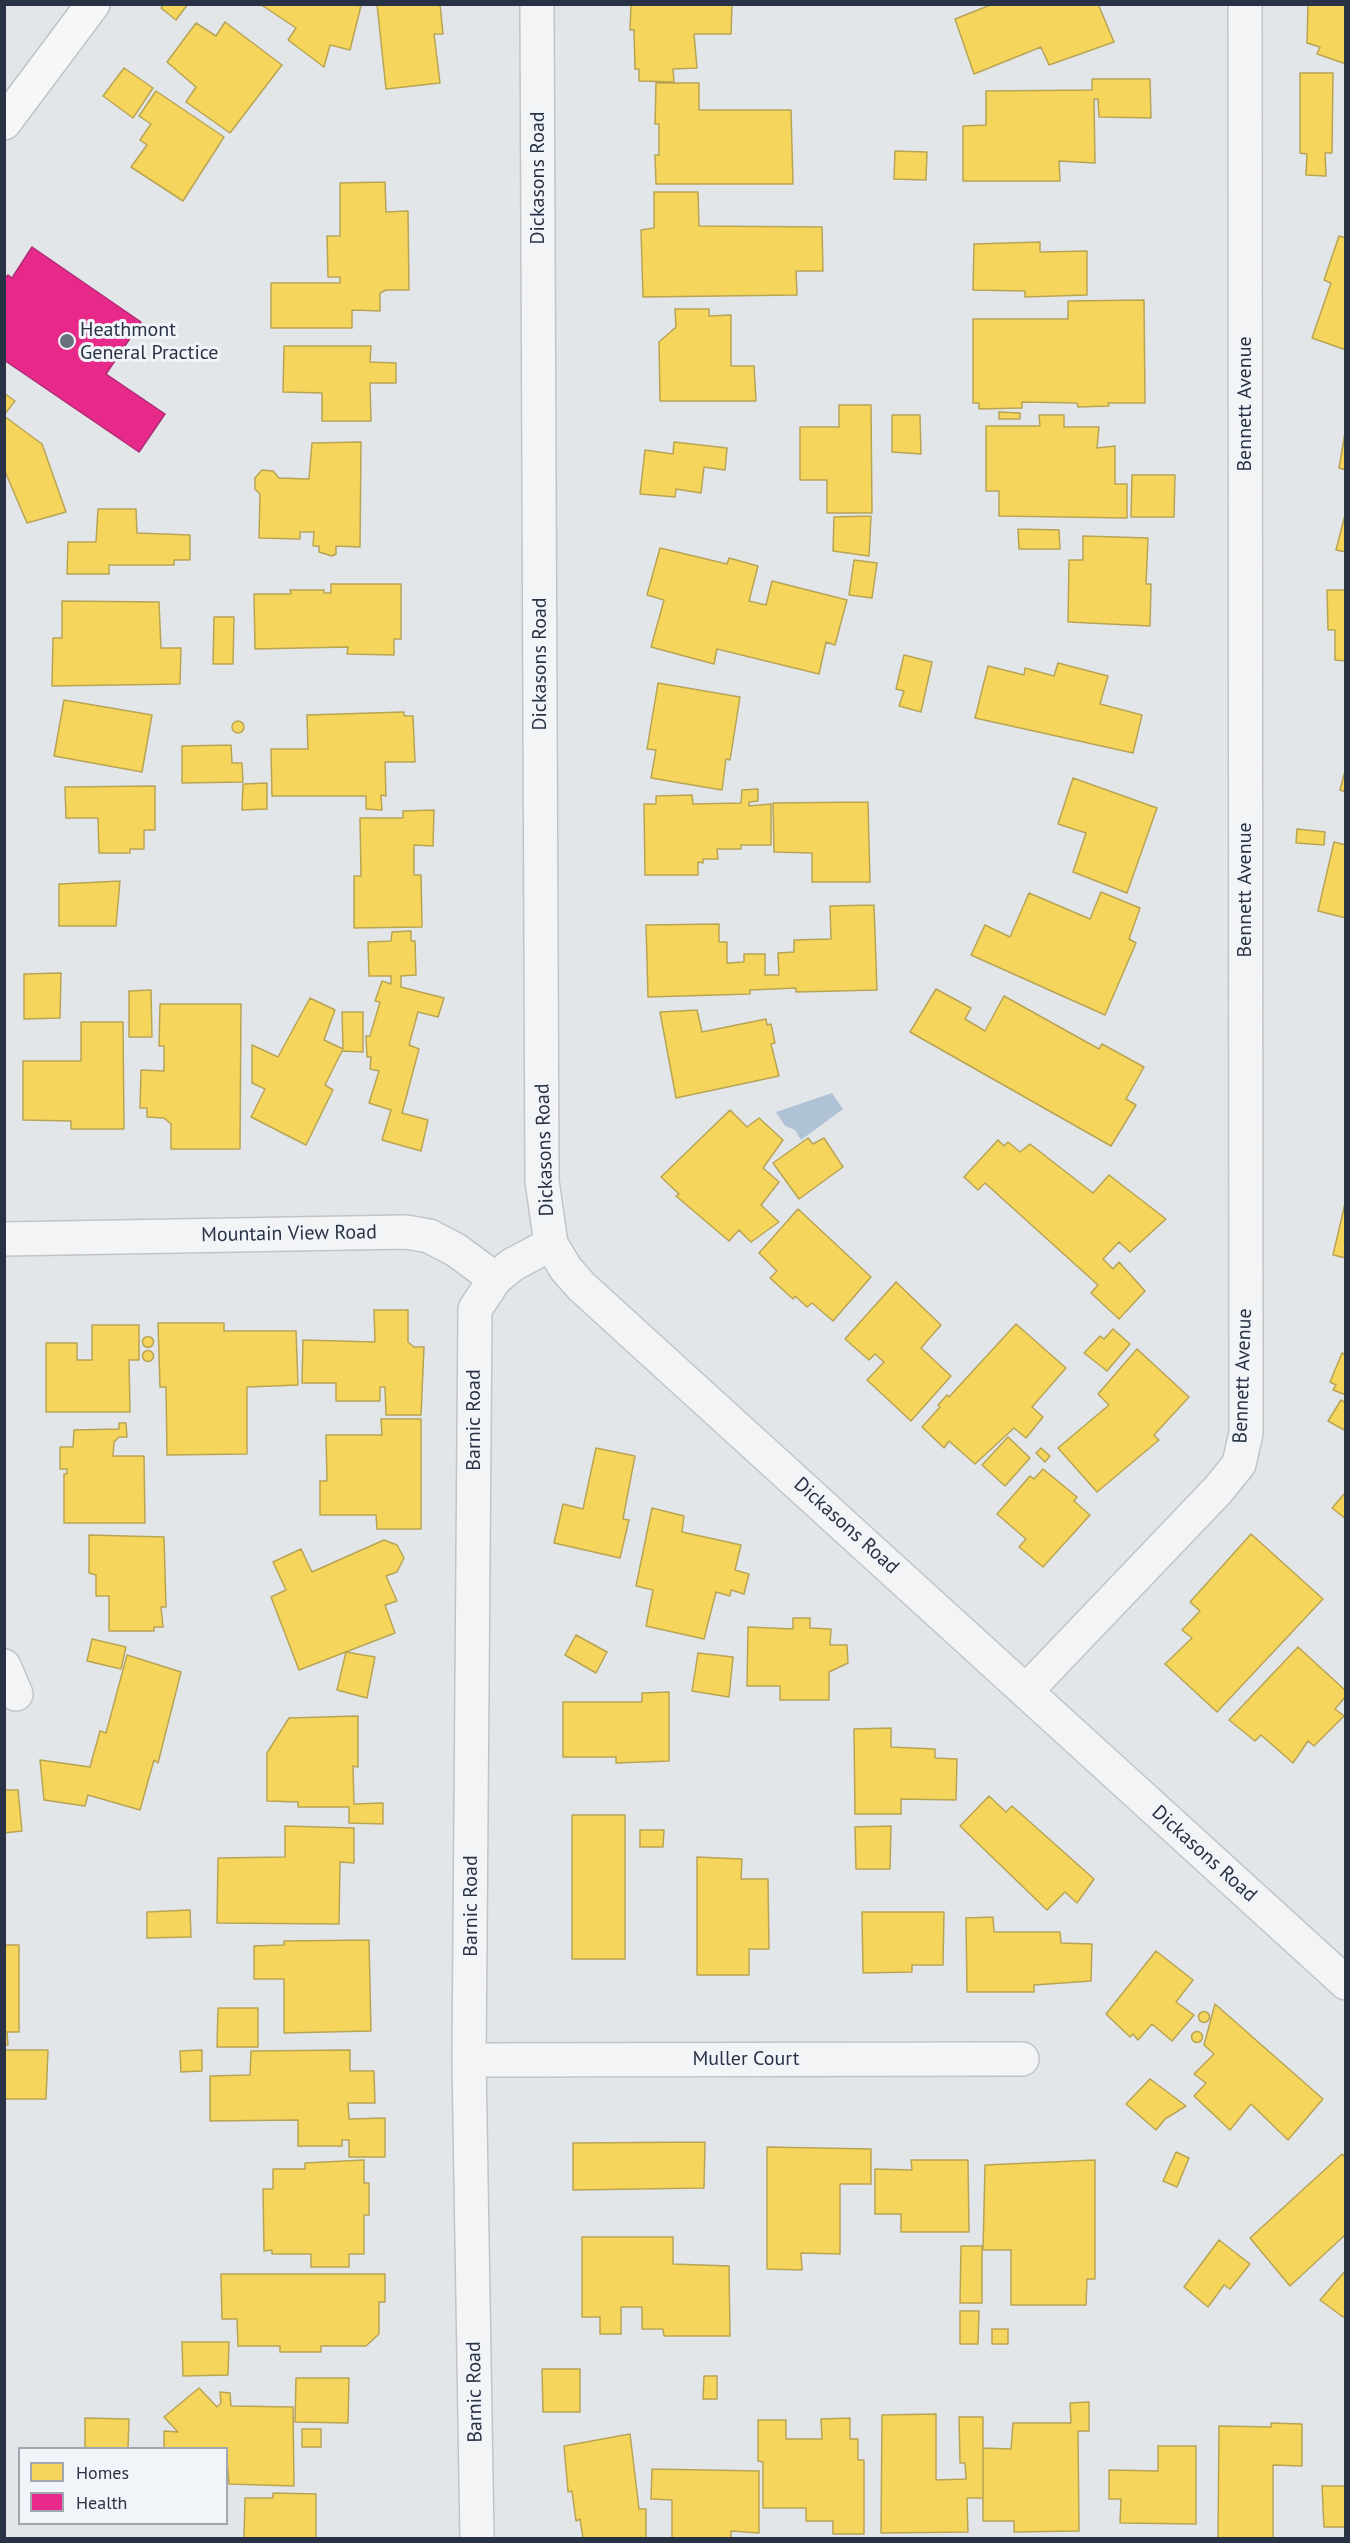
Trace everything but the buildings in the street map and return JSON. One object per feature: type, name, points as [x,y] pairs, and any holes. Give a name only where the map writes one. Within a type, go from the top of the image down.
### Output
[{"type":"main road","points":[[4,123],[93,4]]},
{"type":"street","name":"Dickasons Road","points":[[537,4],[542,1169],[544,1201],[551,1244],[566,1269],[582,1287],[1346,1983]]},
{"type":"street","name":"Bennett Avenue","points":[[1026,1691],[1218,1490],[1239,1464],[1246,1433],[1245,4]]},
{"type":"street","name":"Mountain View Road","points":[[4,1239],[406,1232],[429,1236],[456,1250],[495,1279]]},
{"type":"street","points":[[495,1279],[512,1265],[551,1244]]},
{"type":"street","name":"Barnic Road","points":[[477,2538],[470,2060],[475,1309],[495,1279]]},
{"type":"street","name":"Muller Court","points":[[470,2060],[1022,2059]]},
{"type":"water","points":[[832,1093],[843,1109],[801,1140],[795,1130],[785,1126],[776,1112]]},
{"type":"place","name":"Heathmont General Practice","points":[[67,341]]}]
